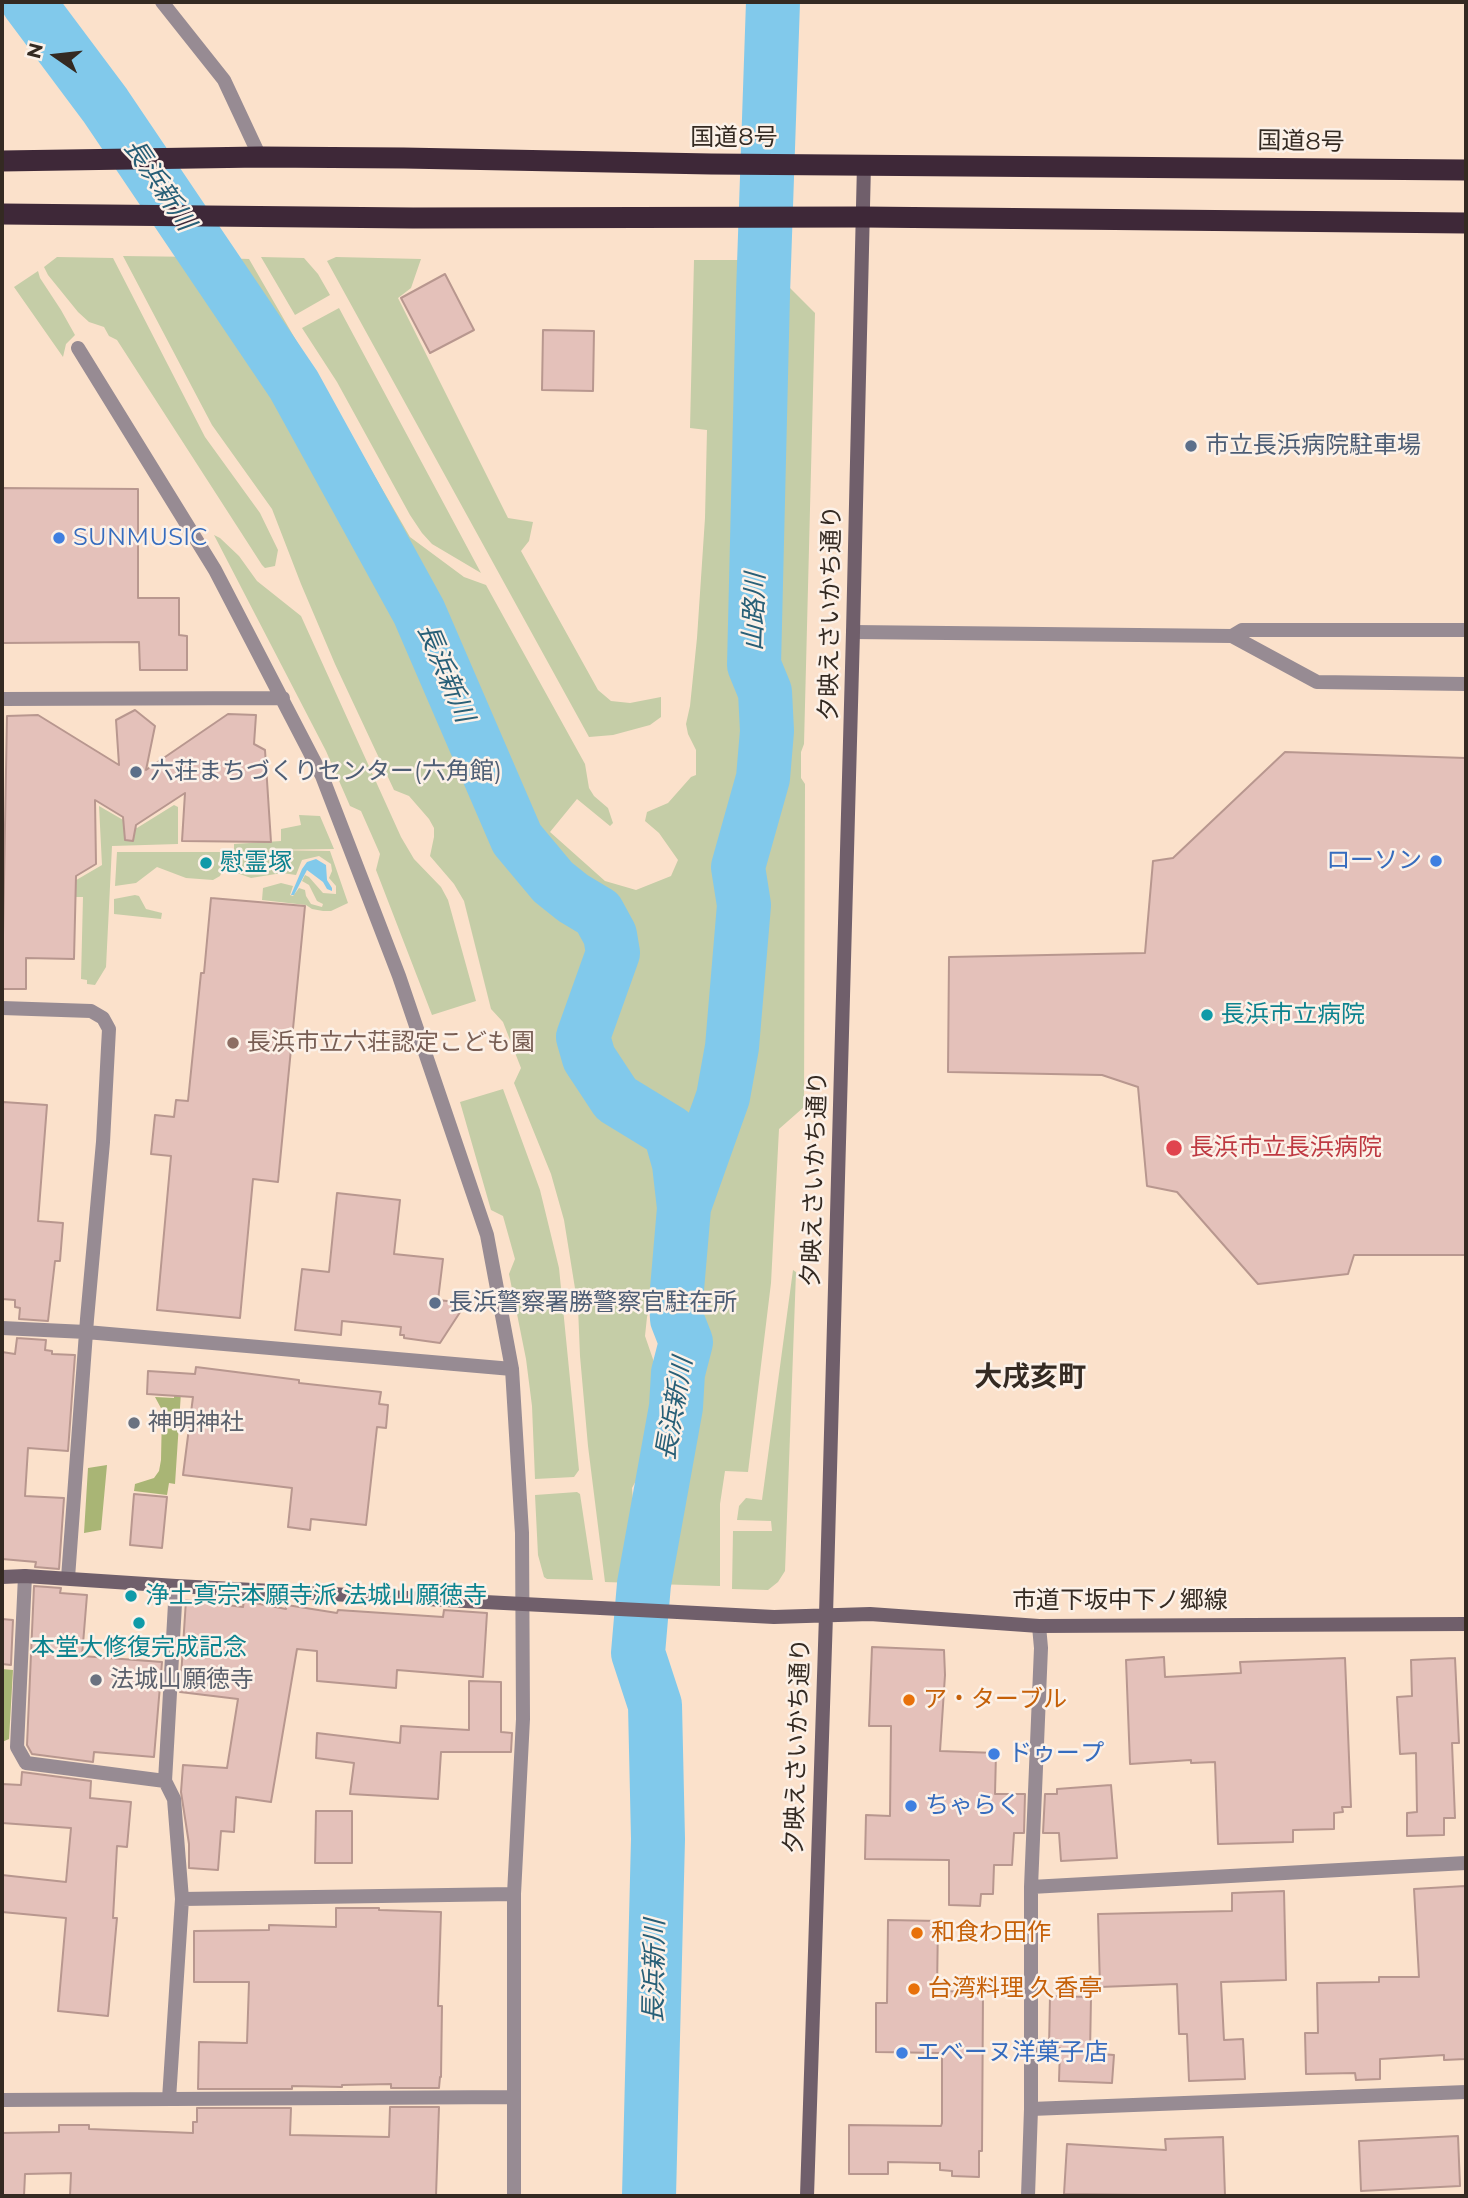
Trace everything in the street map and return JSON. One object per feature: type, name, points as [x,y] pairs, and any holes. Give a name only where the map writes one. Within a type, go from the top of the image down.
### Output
[{"type":"highway","name":"国道8号","points":[[3,162],[260,157],[711,164],[1466,170]]},
{"type":"highway","points":[[2,214],[710,219],[863,217],[1466,223]]},
{"type":"street","points":[[162,2],[224,80],[260,157]]},
{"type":"street","name":"夕映えさいかち通り","points":[[807,2196],[826,1615],[864,164]]},
{"type":"street","points":[[78,348],[215,570],[322,776],[399,976],[487,1235],[512,1369],[522,1533],[523,1719],[514,1894],[514,2196]]},
{"type":"street","points":[[1232,636],[1242,629],[1466,630]]},
{"type":"street","points":[[853,632],[1232,636],[1317,682],[1466,684]]},
{"type":"street","points":[[2,699],[283,698]]},
{"type":"street","points":[[2,1008],[91,1011],[103,1018],[109,1029],[103,1142],[68,1578]]},
{"type":"street","points":[[2,1328],[86,1332],[512,1369]]},
{"type":"street","points":[[25,1576],[17,1747],[26,1763],[165,1781]]},
{"type":"street","points":[[2,1577],[68,1578],[521,1603]]},
{"type":"street","points":[[169,2099],[182,1899],[174,1800],[165,1781],[177,1586]]},
{"type":"street","name":"市道下坂中下ノ郷線","points":[[521,1603],[774,1617],[870,1614],[1039,1626],[1466,1624]]},
{"type":"street","points":[[1028,2196],[1031,2109],[1031,1887],[1041,1648],[1039,1626]]},
{"type":"street","points":[[1031,1887],[1466,1863]]},
{"type":"street","points":[[182,1899],[514,1894]]},
{"type":"street","points":[[1031,2109],[1466,2092]]},
{"type":"street","points":[[2,2100],[514,2097]]},
{"type":"green space","points":[[123,256],[201,257],[219,282],[296,400],[415,625],[486,785],[498,820],[494,826],[500,842],[523,867],[532,886],[580,909],[598,929],[604,947],[603,958],[593,988],[570,1037],[568,1053],[571,1063],[587,1065],[592,1078],[615,1111],[665,1133],[678,1190],[670,1221],[673,1246],[670,1267],[664,1283],[652,1300],[647,1317],[645,1336],[655,1365],[669,1384],[669,1406],[659,1469],[639,1475],[632,1488],[636,1549],[634,1583],[605,1582],[588,1446],[578,1307],[564,1220],[551,1174],[514,1083],[521,1068],[503,1022],[491,1009],[464,901],[454,884],[430,856],[434,828],[429,819],[409,796],[394,790],[335,664],[272,509],[212,425]]},
{"type":"green space","points":[[57,257],[113,258],[205,437],[260,513],[278,550],[275,566],[265,568],[262,565],[117,340],[109,336],[104,327],[89,322],[78,312],[48,275],[44,267]]},
{"type":"green space","points":[[261,257],[304,258],[318,274],[330,295],[295,315]]},
{"type":"green space","points":[[336,257],[421,259],[411,288],[398,298],[508,518],[533,522],[529,541],[521,551],[598,690],[611,701],[630,703],[661,697],[661,717],[650,725],[613,735],[589,737],[327,261]]},
{"type":"green space","points":[[221,258],[249,259],[410,537],[464,577],[486,585],[585,764],[589,788],[608,808],[613,823],[610,826],[577,799],[550,832],[605,881],[636,890],[671,876],[678,860],[659,833],[645,821],[647,812],[668,803],[691,777],[696,775],[696,750],[686,724],[697,638],[705,518],[707,430],[690,428],[694,260],[758,260],[747,313],[751,436],[741,658],[743,686],[761,708],[761,743],[756,779],[734,864],[734,883],[738,899],[720,1072],[710,1121],[701,1131],[702,1141],[691,1182],[684,1181],[684,1156],[672,1127],[628,1102],[613,1089],[600,1064],[593,1034],[597,1017],[616,983],[617,963],[622,949],[620,937],[602,906],[566,878],[524,835],[515,808],[492,762],[453,669],[393,548],[310,402]]},
{"type":"green space","points":[[771,269],[815,313],[804,744],[801,752],[801,778],[805,784],[804,1107],[779,1129],[771,1283],[748,1472],[725,1471],[720,1504],[720,1586],[654,1584],[657,1557],[678,1475],[679,1423],[685,1379],[696,1369],[701,1346],[698,1320],[691,1296],[694,1276],[692,1218],[728,1122],[737,1087],[736,1063],[745,1025],[748,919],[744,868],[769,782],[773,751],[773,692],[767,674],[766,655],[772,562],[775,381],[775,346],[770,326]]},
{"type":"green space","points":[[38,271],[75,335],[66,344],[63,357],[14,287]]},
{"type":"green space","points":[[339,308],[481,573],[432,544],[422,533],[337,382],[302,328]]},
{"type":"green space","points":[[214,535],[239,556],[257,581],[301,616],[401,837],[414,859],[441,887],[448,900],[476,1001],[432,1015],[376,870],[380,854],[361,811],[350,806],[326,751]]},
{"type":"green space","points":[[174,805],[178,807],[178,844],[112,846],[106,967],[95,985],[87,984],[87,980],[81,979],[83,897],[66,897],[66,886],[102,865],[99,806],[137,828]]},
{"type":"green space","points":[[299,815],[320,816],[334,849],[259,850],[330,851],[348,903],[331,911],[262,900],[263,888],[281,883],[293,886],[290,895],[293,896],[299,888],[305,890],[311,904],[322,907],[323,904],[317,901],[309,885],[302,881],[305,875],[323,893],[336,894],[336,886],[329,878],[331,864],[319,856],[302,860],[296,875],[282,873],[251,878],[230,868],[229,860],[234,844],[281,841],[281,829],[301,825]]},
{"type":"green space","points":[[117,852],[222,852],[224,867],[220,876],[213,880],[186,878],[157,867],[136,883],[115,886]]},
{"type":"green space","points":[[139,896],[146,909],[162,913],[161,919],[114,914],[114,899]]},
{"type":"green space","points":[[503,1089],[540,1190],[559,1268],[579,1470],[574,1477],[535,1479],[532,1406],[526,1359],[509,1274],[515,1259],[503,1216],[491,1210],[460,1102]]},
{"type":"green space","points":[[793,1270],[796,1272],[785,1571],[778,1582],[768,1590],[732,1589],[733,1531],[772,1531],[771,1521],[737,1520],[739,1506],[746,1498],[762,1500]]},
{"type":"green space","points":[[182,1377],[175,1484],[169,1483],[167,1495],[134,1491],[135,1484],[154,1478],[159,1471],[162,1410],[155,1397],[174,1398],[175,1378]]},
{"type":"green space","points":[[107,1465],[101,1530],[84,1533],[88,1468]]},
{"type":"green space","points":[[580,1494],[593,1580],[547,1579],[544,1577],[538,1555],[535,1495]]},
{"type":"green space","points":[[2,1669],[13,1670],[9,1739],[2,1742]]},
{"type":"water","points":[[316,859],[326,865],[327,880],[332,891],[307,870],[294,895],[291,895],[302,869],[307,862]]},
{"type":"building","points":[[445,274],[474,330],[430,353],[401,298]]},
{"type":"building","points":[[543,330],[594,331],[593,391],[542,390]]},
{"type":"building","points":[[2,488],[138,489],[138,598],[179,598],[179,635],[187,636],[187,670],[140,670],[139,642],[2,643]]},
{"type":"building","points":[[135,710],[155,726],[146,770],[228,714],[256,715],[254,744],[265,750],[271,842],[182,841],[185,793],[136,825],[133,841],[125,840],[123,817],[95,800],[96,864],[76,876],[74,959],[26,958],[26,989],[2,989],[7,716],[38,715],[119,765],[116,720]]},
{"type":"building","name":"長浜市立病院","points":[[1285,752],[1466,758],[1466,1255],[1354,1255],[1348,1274],[1258,1284],[1177,1192],[1147,1186],[1138,1087],[1102,1075],[948,1072],[949,957],[1145,953],[1153,861],[1173,858]]},
{"type":"building","points":[[211,898],[305,906],[278,1182],[253,1179],[240,1318],[157,1310],[171,1156],[151,1154],[155,1115],[174,1117],[176,1100],[188,1101]]},
{"type":"building","points":[[3,1102],[47,1105],[38,1221],[63,1223],[60,1261],[55,1261],[48,1321],[19,1319],[20,1308],[15,1307],[15,1300],[2,1299]]},
{"type":"building","points":[[337,1193],[400,1200],[394,1254],[443,1259],[438,1300],[466,1303],[440,1343],[404,1338],[404,1335],[400,1335],[401,1327],[342,1321],[341,1335],[295,1330],[302,1269],[329,1272]]},
{"type":"building","points":[[17,1338],[46,1340],[45,1350],[52,1351],[52,1354],[75,1355],[68,1451],[28,1448],[25,1496],[64,1498],[59,1569],[35,1567],[36,1562],[2,1559],[2,1352],[15,1354]]},
{"type":"building","points":[[196,1367],[381,1392],[379,1404],[388,1405],[386,1428],[377,1427],[366,1525],[311,1519],[310,1530],[288,1527],[292,1488],[183,1475],[193,1397],[147,1394],[148,1371],[195,1374]]},
{"type":"building","points":[[134,1494],[167,1497],[162,1548],[130,1545]]},
{"type":"building","name":"法城山願徳寺","points":[[34,1586],[61,1588],[60,1593],[87,1595],[82,1656],[162,1662],[154,1757],[94,1752],[93,1762],[32,1754],[27,1745]]},
{"type":"building","points":[[186,1600],[243,1607],[244,1601],[286,1609],[287,1605],[337,1613],[338,1610],[443,1617],[444,1610],[487,1613],[483,1677],[397,1670],[396,1688],[317,1681],[317,1651],[297,1649],[271,1802],[236,1797],[234,1832],[221,1831],[218,1870],[189,1868],[189,1844],[181,1792],[183,1765],[227,1768],[238,1699],[180,1692]]},
{"type":"building","points":[[2,1619],[13,1620],[11,1665],[2,1664]]},
{"type":"building","points":[[872,1647],[944,1650],[940,1751],[996,1753],[995,1794],[1025,1794],[1024,1833],[1014,1833],[1012,1865],[994,1865],[993,1894],[981,1894],[980,1906],[949,1905],[949,1860],[865,1859],[866,1815],[890,1816],[891,1726],[869,1726]]},
{"type":"building","points":[[1164,1657],[1165,1677],[1241,1673],[1240,1662],[1345,1658],[1351,1807],[1342,1807],[1343,1812],[1334,1813],[1334,1829],[1293,1830],[1293,1842],[1218,1844],[1215,1762],[1191,1763],[1191,1760],[1130,1764],[1126,1660]]},
{"type":"building","points":[[1455,1658],[1459,1743],[1452,1743],[1455,1818],[1444,1818],[1444,1835],[1407,1836],[1407,1813],[1417,1812],[1416,1753],[1400,1754],[1397,1697],[1412,1696],[1411,1660]]},
{"type":"building","points":[[469,1681],[501,1682],[501,1732],[512,1733],[511,1752],[441,1752],[438,1799],[350,1794],[354,1763],[316,1758],[317,1733],[400,1743],[401,1726],[469,1730]]},
{"type":"building","points":[[22,1772],[91,1781],[90,1798],[131,1802],[127,1847],[117,1846],[113,1918],[117,1918],[108,2016],[58,2011],[66,1918],[2,1912],[2,1875],[66,1882],[71,1828],[2,1823],[2,1784],[21,1785]]},
{"type":"building","points":[[1111,1785],[1117,1858],[1061,1861],[1059,1833],[1043,1833],[1045,1794],[1057,1794],[1057,1789]]},
{"type":"building","points":[[316,1811],[352,1811],[352,1863],[315,1863]]},
{"type":"building","points":[[1465,1886],[1466,2059],[1444,2060],[1444,2055],[1380,2059],[1380,2079],[1356,2080],[1355,2073],[1306,2074],[1305,2033],[1318,2033],[1317,1983],[1379,1982],[1379,1977],[1419,1977],[1414,1889]]},
{"type":"building","points":[[1284,1891],[1286,1980],[1221,1982],[1224,2040],[1243,2039],[1245,2079],[1189,2081],[1187,2034],[1179,2034],[1177,1984],[1100,1987],[1098,1914],[1232,1911],[1232,1893]]},
{"type":"building","points":[[336,1908],[441,1912],[439,2088],[391,2088],[391,2084],[292,2086],[292,2089],[198,2089],[199,2042],[247,2043],[249,1982],[194,1982],[194,1931],[269,1930],[269,1925],[336,1927]]},
{"type":"building","points":[[888,1920],[938,1921],[937,1991],[983,1992],[982,2151],[979,2151],[979,2177],[952,2176],[952,2171],[940,2170],[940,2163],[888,2162],[888,2174],[849,2174],[849,2125],[941,2126],[942,2123],[942,2053],[876,2052],[876,2003],[887,2003]]},
{"type":"building","points":[[1050,1996],[1091,1997],[1090,2053],[1114,2055],[1112,2083],[1059,2081],[1060,2048],[1049,2048]]},
{"type":"building","points":[[390,2107],[439,2107],[436,2196],[70,2196],[71,2173],[25,2174],[24,2196],[2,2196],[2,2133],[59,2132],[59,2125],[89,2125],[89,2129],[193,2133],[193,2122],[197,2122],[197,2108],[291,2108],[290,2135],[389,2137]]},
{"type":"building","points":[[1458,2136],[1460,2186],[1361,2191],[1359,2141]]},
{"type":"building","points":[[1223,2137],[1225,2196],[1064,2194],[1067,2144],[1166,2150],[1165,2139]]},
{"type":"waterway","name":"長浜新川","points":[[28,2],[105,105],[294,385],[419,612],[517,839],[553,882],[598,913],[610,935],[613,953],[583,1037],[589,1058],[616,1099],[670,1132],[679,1164],[684,1208],[676,1301],[677,1319],[686,1342],[678,1373],[676,1407],[644,1584],[638,1653],[655,1705],[658,1839],[649,2196]]},
{"type":"waterway","name":"山路川","points":[[685,1204],[723,1097],[732,1047],[744,905],[738,867],[763,778],[767,731],[765,692],[754,665],[773,2]]},
{"type":"place","name":"市立長浜病院駐車場","points":[[1191,446]]},
{"type":"place","name":"SUNMUSIC","points":[[59,538]]},
{"type":"place","name":"六荘まちづくりセンター(六角館)","points":[[136,772]]},
{"type":"place","name":"ローソン","points":[[1436,861]]},
{"type":"place","name":"慰霊塚","points":[[206,863]]},
{"type":"place","name":"長浜市立病院","points":[[1207,1015]]},
{"type":"place","name":"長浜市立六荘認定こども園","points":[[233,1043]]},
{"type":"place","name":"長浜市立長浜病院","points":[[1174,1148]]},
{"type":"place","name":"長浜警察署勝警察官駐在所","points":[[435,1303]]},
{"type":"place","name":"神明神社","points":[[134,1423]]},
{"type":"place","name":"浄土真宗本願寺派 法城山願徳寺","points":[[131,1596]]},
{"type":"place","name":"本堂大修復完成記念","points":[[139,1623]]},
{"type":"place","name":"法城山願徳寺","points":[[96,1680]]},
{"type":"place","name":"ア・ターブル","points":[[909,1700]]},
{"type":"place","name":"ドゥープ","points":[[994,1754]]},
{"type":"place","name":"ちゃらく","points":[[911,1806]]},
{"type":"place","name":"和食わ田作","points":[[917,1933]]},
{"type":"place","name":"台湾料理 久香亭","points":[[914,1989]]},
{"type":"place","name":"エベーヌ洋菓子店","points":[[902,2053]]},
{"type":"district","name":"大戌亥町","points":[[1030,1378]]}]
